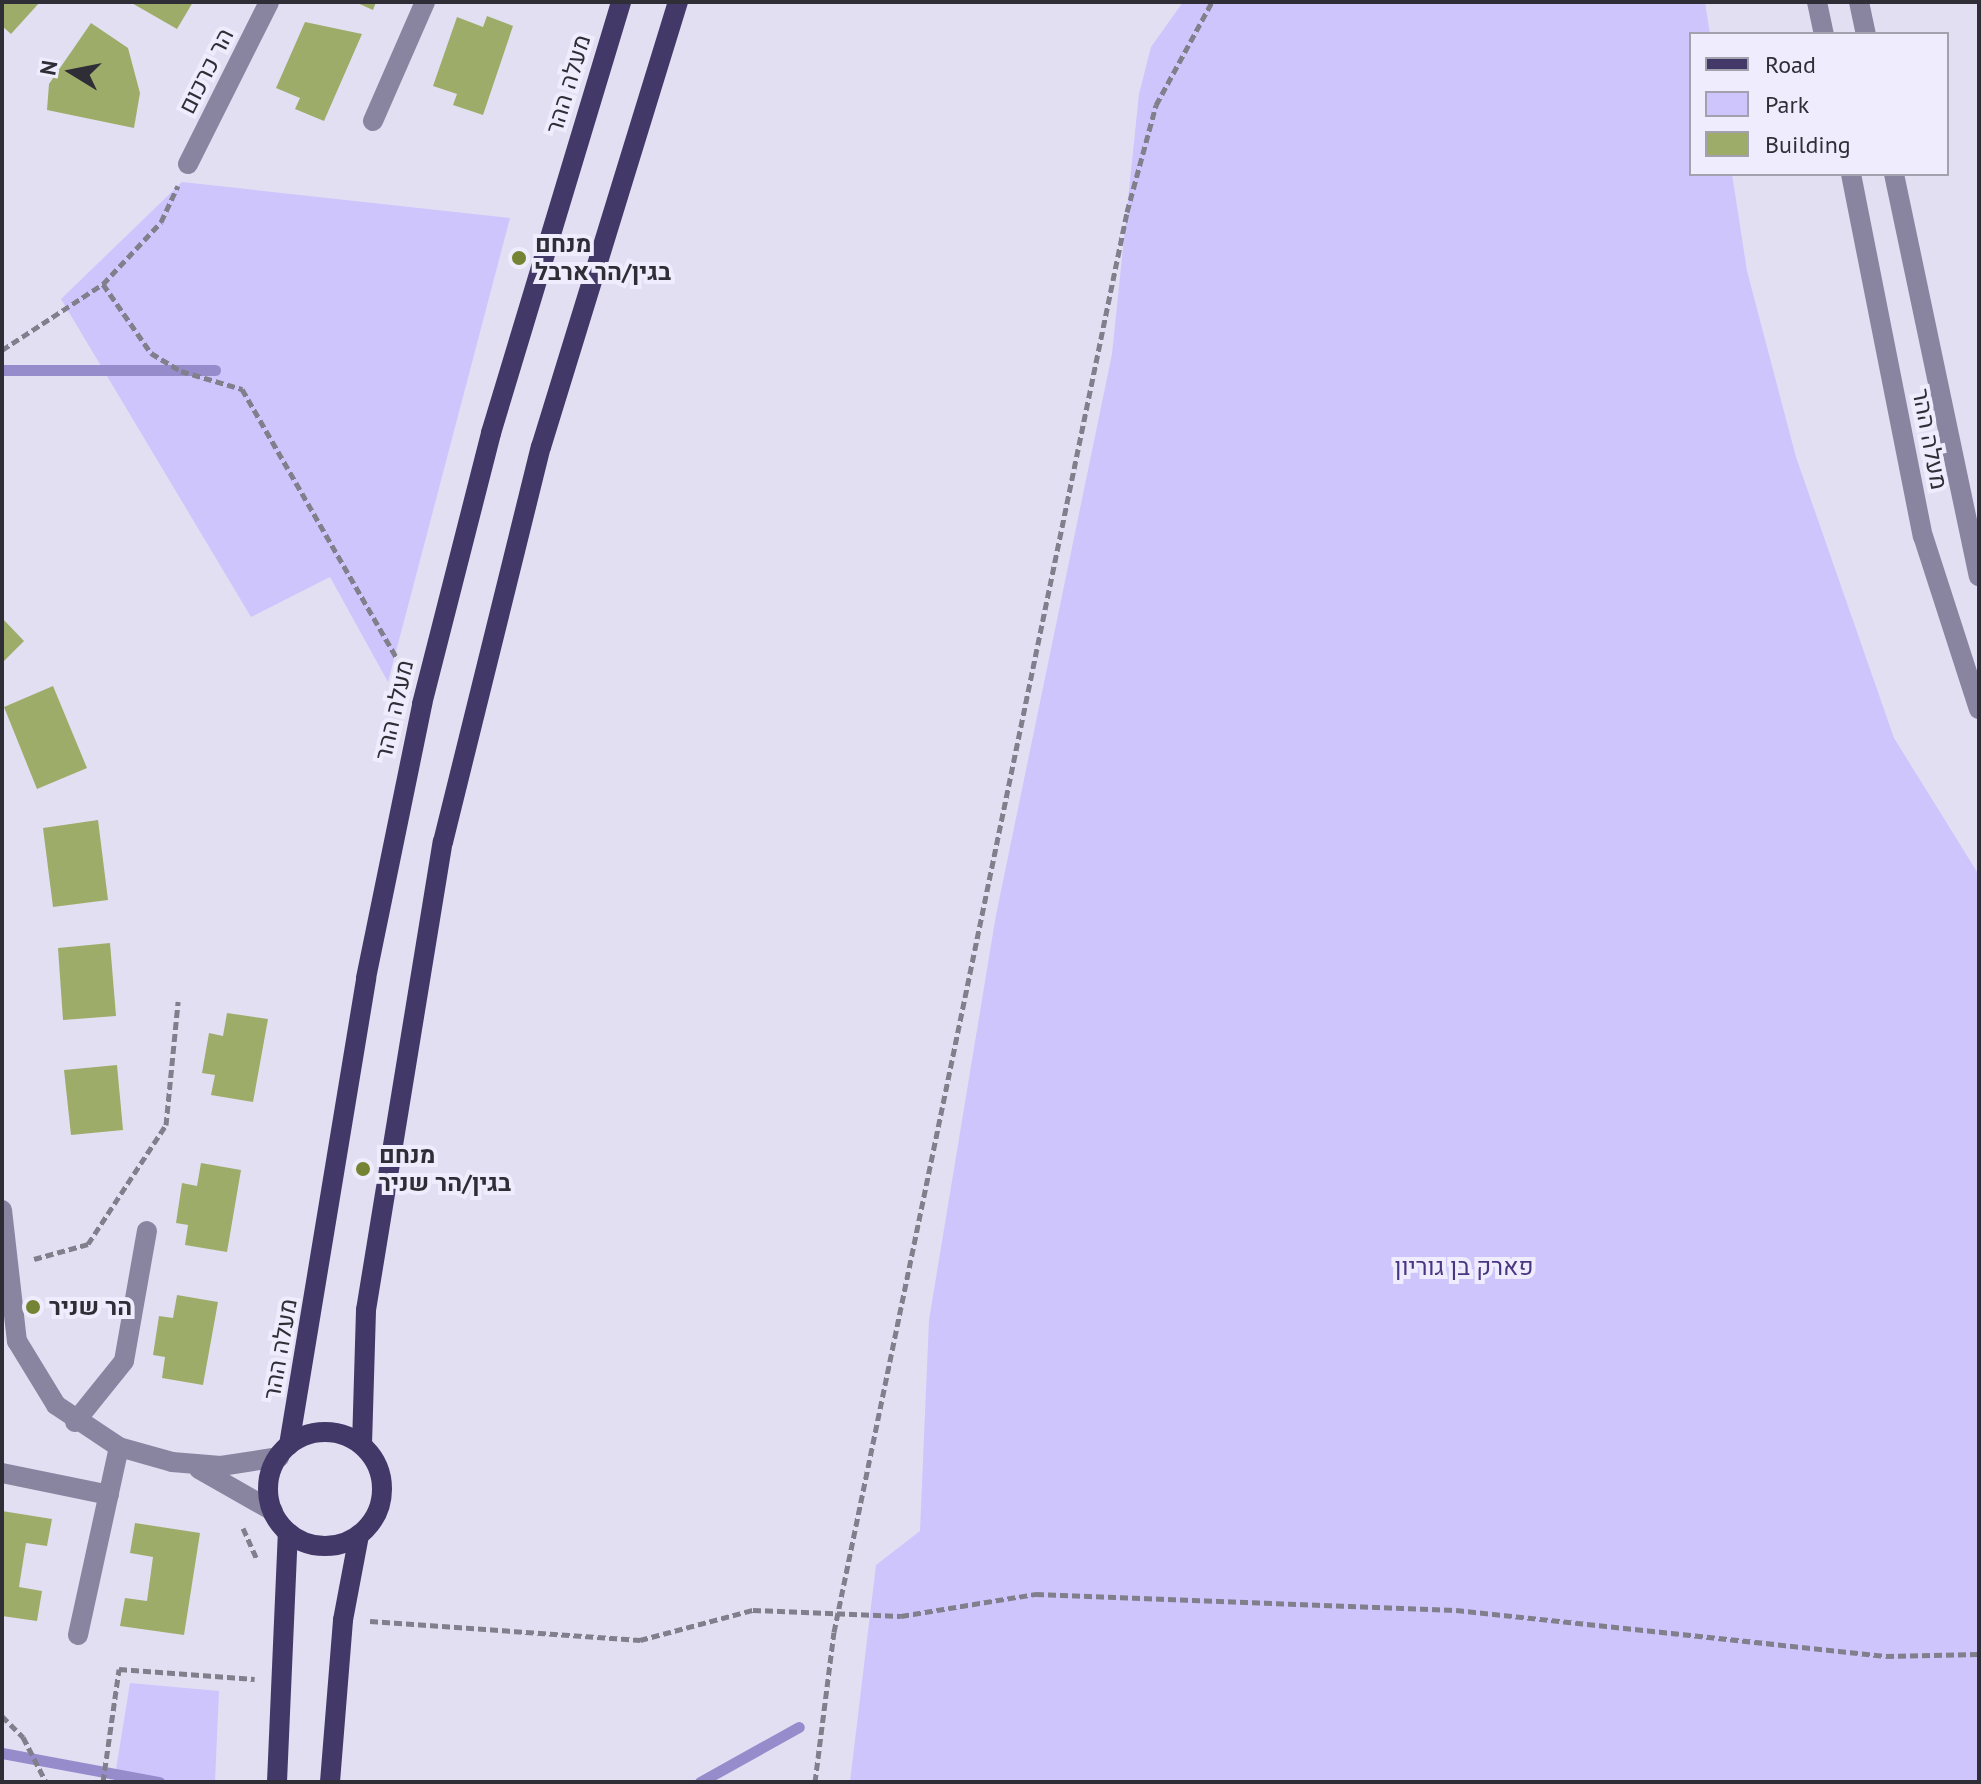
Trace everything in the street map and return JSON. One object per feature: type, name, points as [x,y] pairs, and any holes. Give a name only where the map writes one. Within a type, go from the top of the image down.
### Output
[{"type":"main road","name":"מעלה ההר","points":[[284,1451],[412,746],[491,433],[621,2]]},
{"type":"main road","points":[[330,1782],[343,1620],[359,1535],[382,1491],[362,1445],[366,1310],[443,842],[541,447],[678,2]]},
{"type":"main road","points":[[359,1535],[329,1546],[288,1532],[273,1511],[269,1486],[284,1451],[328,1432],[362,1445]]},
{"type":"main road","points":[[277,1782],[288,1532]]},
{"type":"street","name":"הר כרכום","points":[[188,164],[269,2]]},
{"type":"street","points":[[373,121],[425,2]]},
{"type":"street","points":[[1817,2],[1824,32]]},
{"type":"street","points":[[1859,2],[1866,32]]},
{"type":"street","name":"מעלה ההר","points":[[1851,176],[1923,536],[1979,709]]},
{"type":"street","name":"מעלה ההר","points":[[1894,176],[1979,576]]},
{"type":"street","points":[[2,1210],[9,1309],[27,1365],[75,1422],[119,1447],[191,1466],[273,1511]]},
{"type":"street","points":[[75,1422],[124,1361],[147,1231]]},
{"type":"street","points":[[78,1635],[119,1447]]},
{"type":"street","points":[[191,1466],[284,1451]]},
{"type":"street","points":[[2,1473],[109,1495]]},
{"type":"path","points":[[815,1782],[838,1615],[1127,212],[1156,105],[1212,2]]},
{"type":"path","points":[[2,350],[103,284],[161,222],[188,164]]},
{"type":"path","points":[[103,284],[151,353],[181,371],[242,389],[408,677]]},
{"type":"path","points":[[5,1263],[68,1254],[100,1229],[170,1112],[178,1002]]},
{"type":"path","points":[[343,1620],[640,1640],[753,1610],[901,1616],[1036,1594],[1456,1610],[1886,1656],[1979,1654]]},
{"type":"path","points":[[103,1782],[119,1669],[264,1679]]},
{"type":"path","points":[[2,1716],[23,1737],[46,1782]]},
{"type":"green space","name":"פארק בן גוריון","points":[[1183,2],[1705,2],[1710,32],[1689,32],[1689,176],[1732,176],[1747,271],[1796,457],[1894,738],[1979,875],[1979,1782],[850,1782],[876,1565],[920,1531],[929,1320],[996,915],[1112,354],[1139,94],[1151,47]]},
{"type":"green space","points":[[182,182],[510,218],[388,682],[330,577],[251,617],[61,299]]},
{"type":"green space","points":[[130,1683],[219,1691],[215,1782],[114,1782]]},
{"type":"building","points":[[2,2],[40,2],[11,34],[2,26]]},
{"type":"building","points":[[130,2],[193,2],[177,29]]},
{"type":"building","points":[[355,2],[376,2],[373,10]]},
{"type":"building","points":[[487,16],[513,26],[483,115],[453,105],[457,94],[433,86],[457,17],[483,27]]},
{"type":"building","points":[[305,22],[362,34],[324,121],[295,109],[300,98],[276,88]]},
{"type":"building","points":[[91,23],[128,48],[140,93],[134,128],[47,110],[49,84]]},
{"type":"building","points":[[2,618],[24,641],[2,663]]},
{"type":"building","points":[[53,686],[87,768],[37,789],[4,707]]},
{"type":"building","points":[[98,820],[108,900],[53,907],[43,828]]},
{"type":"building","points":[[110,943],[116,1016],[63,1020],[58,948]]},
{"type":"building","points":[[227,1013],[268,1019],[253,1102],[211,1095],[215,1075],[202,1073],[209,1033],[223,1036]]},
{"type":"building","points":[[117,1065],[123,1130],[71,1135],[64,1070]]},
{"type":"building","points":[[201,1163],[241,1170],[227,1252],[185,1245],[188,1225],[176,1223],[182,1183],[197,1186]]},
{"type":"building","points":[[177,1295],[218,1302],[203,1385],[162,1378],[165,1357],[153,1355],[159,1316],[173,1318]]},
{"type":"building","points":[[2,1511],[52,1519],[47,1546],[26,1543],[19,1587],[42,1591],[37,1621],[2,1616]]},
{"type":"building","points":[[135,1523],[200,1533],[184,1635],[120,1626],[125,1598],[147,1601],[153,1557],[130,1553]]},
{"type":"waterway","points":[[2,370],[215,370]]},
{"type":"waterway","points":[[700,1782],[799,1727]]},
{"type":"waterway","points":[[2,1753],[159,1782]]},
{"type":"place","name":"מנחם בגין/הר ארבל","points":[[519,258]]},
{"type":"place","name":"מנחם בגין/הר שניר","points":[[363,1169]]},
{"type":"place","name":"הר שניר","points":[[33,1307]]}]
